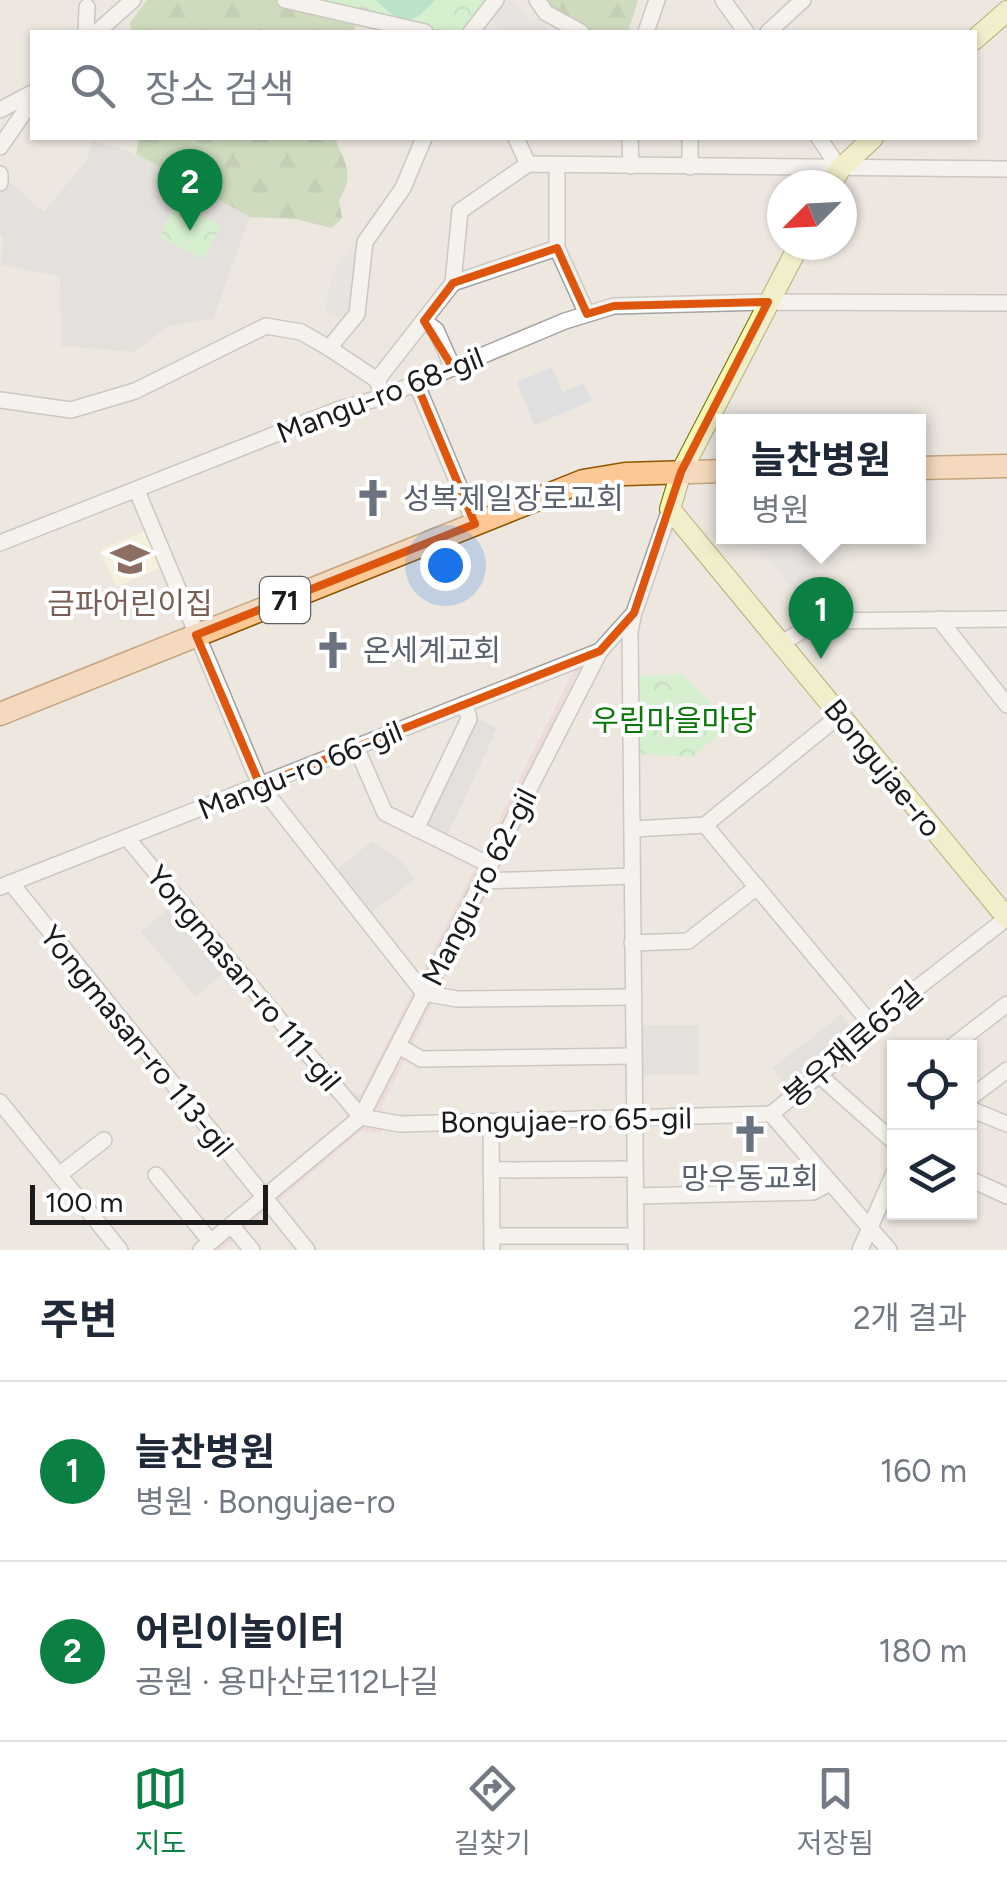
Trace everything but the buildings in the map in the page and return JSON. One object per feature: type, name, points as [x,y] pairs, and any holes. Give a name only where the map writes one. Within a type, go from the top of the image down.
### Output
[{"type":"main road","points":[[926,468],[1007,466]]},
{"type":"main road","name":"71","points":[[0,714],[583,481],[625,474],[716,472]]},
{"type":"street","points":[[99,30],[134,0]]},
{"type":"street","points":[[285,0],[416,30]]},
{"type":"street","points":[[473,30],[496,0]]},
{"type":"street","points":[[536,0],[546,13],[577,30]]},
{"type":"street","points":[[647,30],[657,0]]},
{"type":"street","points":[[723,0],[745,30]]},
{"type":"street","points":[[770,30],[803,0]]},
{"type":"street","points":[[86,30],[87,7]]},
{"type":"street","points":[[977,37],[1007,11]]},
{"type":"street","points":[[0,110],[30,94]]},
{"type":"street","points":[[0,146],[30,104]]},
{"type":"street","points":[[329,348],[357,314],[365,242],[403,188],[423,140]]},
{"type":"street","points":[[517,140],[528,164]]},
{"type":"street","points":[[630,140],[631,166]]},
{"type":"street","points":[[690,140],[690,166]]},
{"type":"street","points":[[820,140],[833,170]]},
{"type":"street","points":[[843,170],[871,140]]},
{"type":"street","points":[[377,380],[453,283],[460,212],[528,164],[690,166],[767,172]]},
{"type":"street","points":[[557,164],[558,248],[587,314]]},
{"type":"street","points":[[857,176],[1007,169]]},
{"type":"street","points":[[0,174],[0,183]]},
{"type":"street","points":[[453,283],[558,248]]},
{"type":"street","points":[[670,509],[681,472],[791,260]]},
{"type":"street","name":"Mangu-ro 68-gil","points":[[1,540],[614,306],[1007,303]]},
{"type":"street","points":[[424,320],[436,330],[453,368]]},
{"type":"street","points":[[0,400],[67,411],[135,392],[266,326],[301,332],[329,348],[377,380],[383,397]]},
{"type":"street","points":[[416,384],[475,524]]},
{"type":"street","points":[[137,491],[260,785],[424,993],[457,1000],[632,998]]},
{"type":"street","name":"Mangu-ro 62-gil","points":[[156,1175],[206,1246],[361,1117],[600,650],[634,613],[670,509]]},
{"type":"street","name":"Bongujae-ro","points":[[670,509],[1007,918]]},
{"type":"street","points":[[491,1122],[492,1243],[636,1243],[630,631],[634,613]]},
{"type":"street","points":[[781,643],[820,620],[1007,619]]},
{"type":"street","points":[[939,620],[1007,705]]},
{"type":"street","name":"Mangu-ro 66-gil","points":[[6,885],[600,650]]},
{"type":"street","points":[[416,829],[469,719],[466,704]]},
{"type":"street","points":[[633,828],[705,825],[840,715]]},
{"type":"street","points":[[356,747],[384,813],[490,865]]},
{"type":"street","points":[[705,825],[871,1024]]},
{"type":"street","name":"Yongmasan-ro 111-gil","points":[[127,838],[361,1117]]},
{"type":"street","points":[[482,881],[632,876]]},
{"type":"street","name":"Yongmasan-ro 113-gil","points":[[6,885],[306,1250]]},
{"type":"street","points":[[632,944],[688,941],[757,887]]},
{"type":"street","name":"봉우재로65길","points":[[890,1249],[828,1184],[771,1114],[819,1076],[871,1024],[1007,918]]},
{"type":"street","points":[[960,1040],[1007,1004]]},
{"type":"street","points":[[399,1046],[422,1058],[632,1056]]},
{"type":"street","points":[[977,1093],[1007,1070]]},
{"type":"street","points":[[819,1076],[887,1136]]},
{"type":"street","points":[[0,1102],[120,1250]]},
{"type":"street","points":[[977,1113],[1007,1124]]},
{"type":"street","name":"Bongujae-ro 65-gil","points":[[361,1117],[400,1124],[771,1114]]},
{"type":"street","points":[[59,1175],[104,1140]]},
{"type":"street","points":[[491,1170],[635,1168]]},
{"type":"street","points":[[977,1182],[1007,1196]]},
{"type":"street","points":[[636,1196],[813,1192],[828,1184]]},
{"type":"street","points":[[860,1250],[887,1190]]},
{"type":"street","points":[[231,1225],[252,1250]]},
{"type":"highlighted area","points":[[557,248],[587,314],[614,306],[768,302],[681,472],[634,613],[600,651],[260,785],[196,635],[475,524],[416,383],[453,368],[424,321],[453,283]]},
{"type":"shaded area","points":[[505,0],[510,0],[532,22],[537,18],[550,30],[501,30],[488,18]]},
{"type":"shaded area","points":[[92,141],[127,150],[250,217],[213,319],[170,326],[133,352],[61,346],[60,276],[0,265],[4,240],[0,232],[0,197],[6,179],[44,212],[88,158]]},
{"type":"shaded area","points":[[352,243],[363,246],[350,319],[324,314],[332,275]]},
{"type":"shaded area","points":[[552,367],[562,392],[584,383],[592,401],[534,425],[517,382]]},
{"type":"shaded area","name":"금파어린이집","points":[[145,531],[161,568],[116,587],[100,550]]},
{"type":"shaded area","points":[[758,544],[816,544],[816,600],[802,600]]},
{"type":"shaded area","points":[[583,653],[601,663],[381,1107],[392,1116],[381,1133],[361,1131],[221,1250],[189,1250],[347,1116],[349,1101],[354,1094],[361,1094]]},
{"type":"shaded area","points":[[472,716],[497,728],[447,837],[422,825]]},
{"type":"shaded area","points":[[372,841],[401,861],[415,879],[369,915],[334,872]]},
{"type":"shaded area","points":[[169,908],[223,974],[195,997],[141,931]]},
{"type":"shaded area","points":[[841,1015],[853,1030],[839,1046],[787,1086],[772,1068]]},
{"type":"shaded area","points":[[642,1025],[699,1025],[699,1075],[642,1075]]},
{"type":"green space","points":[[147,0],[285,0],[357,17],[354,30],[131,30],[130,23]]},
{"type":"green space","points":[[285,0],[496,0],[473,30],[416,30]]},
{"type":"green space","points":[[376,0],[435,0],[406,21]]},
{"type":"green space","points":[[545,0],[638,0],[629,30],[590,30]]},
{"type":"green space","points":[[139,140],[336,140],[348,176],[339,200],[342,218],[332,228],[295,219],[250,217],[136,154]]},
{"type":"green space","points":[[176,203],[221,225],[204,259],[160,237]]},
{"type":"green space","name":"우림마을마당","points":[[682,674],[731,724],[693,757],[638,754],[637,676]]},
{"type":"place","name":"어린이놀이터","points":[[190,231]]},
{"type":"place","name":"성복제일장로교회","points":[[373,498]]},
{"type":"place","name":"금파어린이집","points":[[130,559]]},
{"type":"place","name":"온세계교회","points":[[333,650]]},
{"type":"place","name":"늘찬병원","points":[[821,659]]},
{"type":"place","name":"망우동교회","points":[[750,1134]]}]
